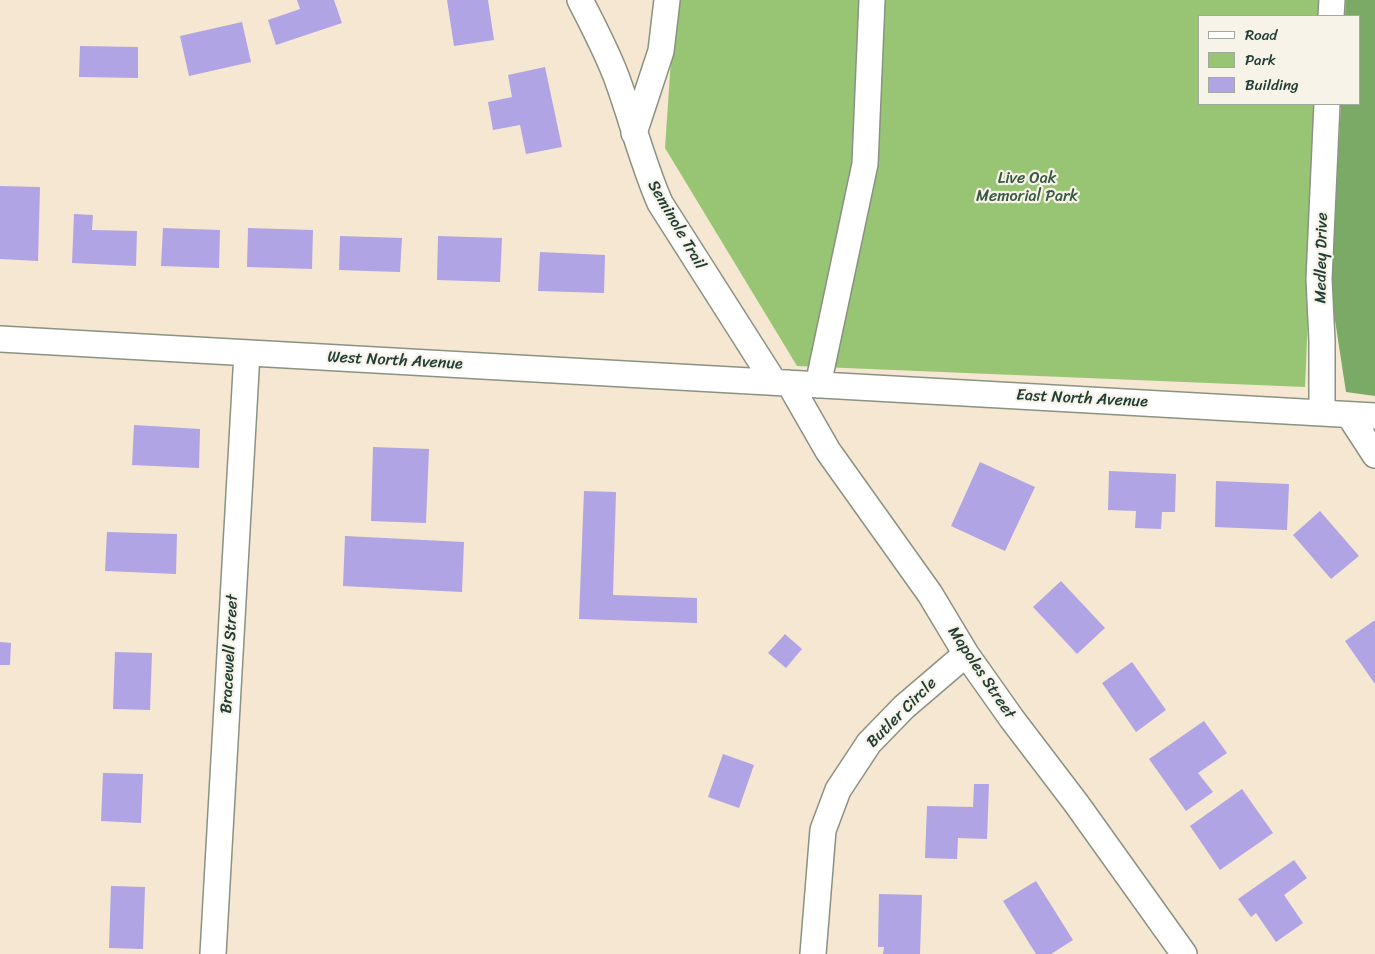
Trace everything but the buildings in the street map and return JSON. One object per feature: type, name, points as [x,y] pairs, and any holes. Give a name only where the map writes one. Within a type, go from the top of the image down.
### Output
[{"type":"street","name":"Seminole Trail","points":[[580,0],[606,51],[648,176],[660,204],[711,286],[782,383]]},
{"type":"street","points":[[634,133],[661,52],[667,0]]},
{"type":"street","points":[[818,385],[865,164],[872,0]]},
{"type":"street","points":[[1331,15],[1332,0]]},
{"type":"street","name":"Medley Drive","points":[[1322,413],[1322,341],[1319,279],[1327,105]]},
{"type":"street","name":"West North Avenue","points":[[0,339],[782,383]]},
{"type":"street","name":"Bracewell Street","points":[[213,954],[247,353]]},
{"type":"street","name":"East North Avenue","points":[[782,383],[1375,416]]},
{"type":"street","name":"Mapoles Street","points":[[782,383],[930,594],[966,654],[1012,720],[1076,803],[1184,954]]},
{"type":"street","points":[[1349,415],[1375,455]]},
{"type":"street","name":"Butler Circle","points":[[813,954],[823,830],[838,790],[869,743],[904,707],[966,654]]},
{"type":"green space","name":"Live Oak Memorial Park","points":[[675,0],[1321,0],[1321,15],[1198,15],[1198,105],[1317,105],[1305,387],[797,366],[665,148]]},
{"type":"green space","points":[[1346,0],[1375,0],[1375,396],[1346,392],[1333,307],[1332,279],[1341,105],[1360,105],[1360,15],[1345,15]]}]
